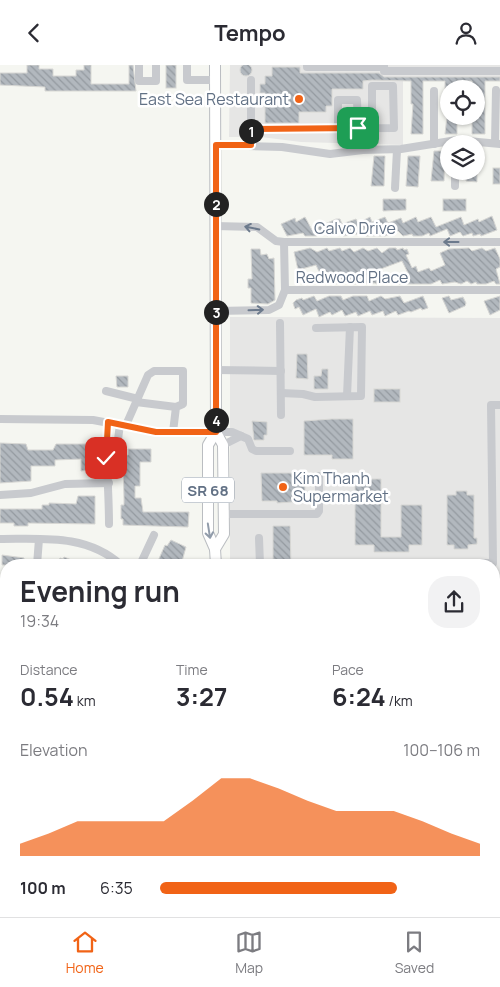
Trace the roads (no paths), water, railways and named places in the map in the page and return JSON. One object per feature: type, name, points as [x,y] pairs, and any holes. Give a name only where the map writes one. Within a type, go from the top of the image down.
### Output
[{"type":"main road","name":"SR 68","points":[[215,65],[216,432],[223,445],[224,514],[224,533],[216,549]]},
{"type":"main road","name":"SR 68","points":[[216,432],[208,445],[208,533],[216,549],[216,559]]},
{"type":"street","points":[[139,65],[139,81],[156,81],[156,65]]},
{"type":"street","points":[[187,65],[187,80],[215,80]]},
{"type":"street","points":[[307,65],[307,67],[384,66],[384,71],[500,71]]},
{"type":"street","points":[[250,80],[251,145]]},
{"type":"street","points":[[251,129],[394,128],[393,86],[372,86],[372,128]]},
{"type":"street","points":[[485,143],[498,143],[496,90]]},
{"type":"street","points":[[434,91],[434,143]]},
{"type":"street","points":[[338,128],[338,100],[357,100],[358,128]]},
{"type":"street","points":[[215,102],[251,102]]},
{"type":"street","points":[[216,145],[299,148],[330,154],[363,150],[397,149],[440,143]]},
{"type":"street","points":[[394,188],[397,149]]},
{"type":"street","points":[[455,180],[455,186]]},
{"type":"street","name":"Calvo Drive","points":[[216,226],[257,227],[276,241],[284,242],[500,242]]},
{"type":"street","points":[[284,242],[285,290]]},
{"type":"street","name":"Redwood Place","points":[[216,311],[274,308],[282,301],[285,290],[500,290]]},
{"type":"street","points":[[280,323],[281,415]]},
{"type":"street","points":[[347,396],[350,327]]},
{"type":"street","points":[[281,393],[303,394],[315,397],[361,396],[362,327],[316,328]]},
{"type":"street","points":[[216,370],[281,371]]},
{"type":"street","points":[[106,391],[137,400],[176,407],[183,404],[183,371],[154,371],[148,375],[137,400],[123,425],[115,463],[109,470]]},
{"type":"street","points":[[493,559],[491,405],[500,405]]},
{"type":"street","points":[[173,432],[173,416],[176,407]]},
{"type":"street","points":[[0,419],[81,419],[108,422],[156,432],[232,432],[248,439],[252,449],[256,451],[290,451]]},
{"type":"street","points":[[108,422],[106,444],[109,470],[109,523]]},
{"type":"street","points":[[223,445],[241,436]]},
{"type":"street","points":[[224,514],[317,514],[320,511],[319,476]]},
{"type":"street","points":[[0,495],[21,495],[66,484],[109,483]]},
{"type":"street","points":[[143,559],[154,535]]},
{"type":"street","points":[[259,537],[260,559]]},
{"type":"street","points":[[0,539],[75,541],[103,551],[113,559]]},
{"type":"street","points":[[37,559],[39,539]]},
{"type":"place","name":"East Sea Restaurant","points":[[299,99]]},
{"type":"place","name":"Kim Thanh Supermarket","points":[[283,487]]}]
